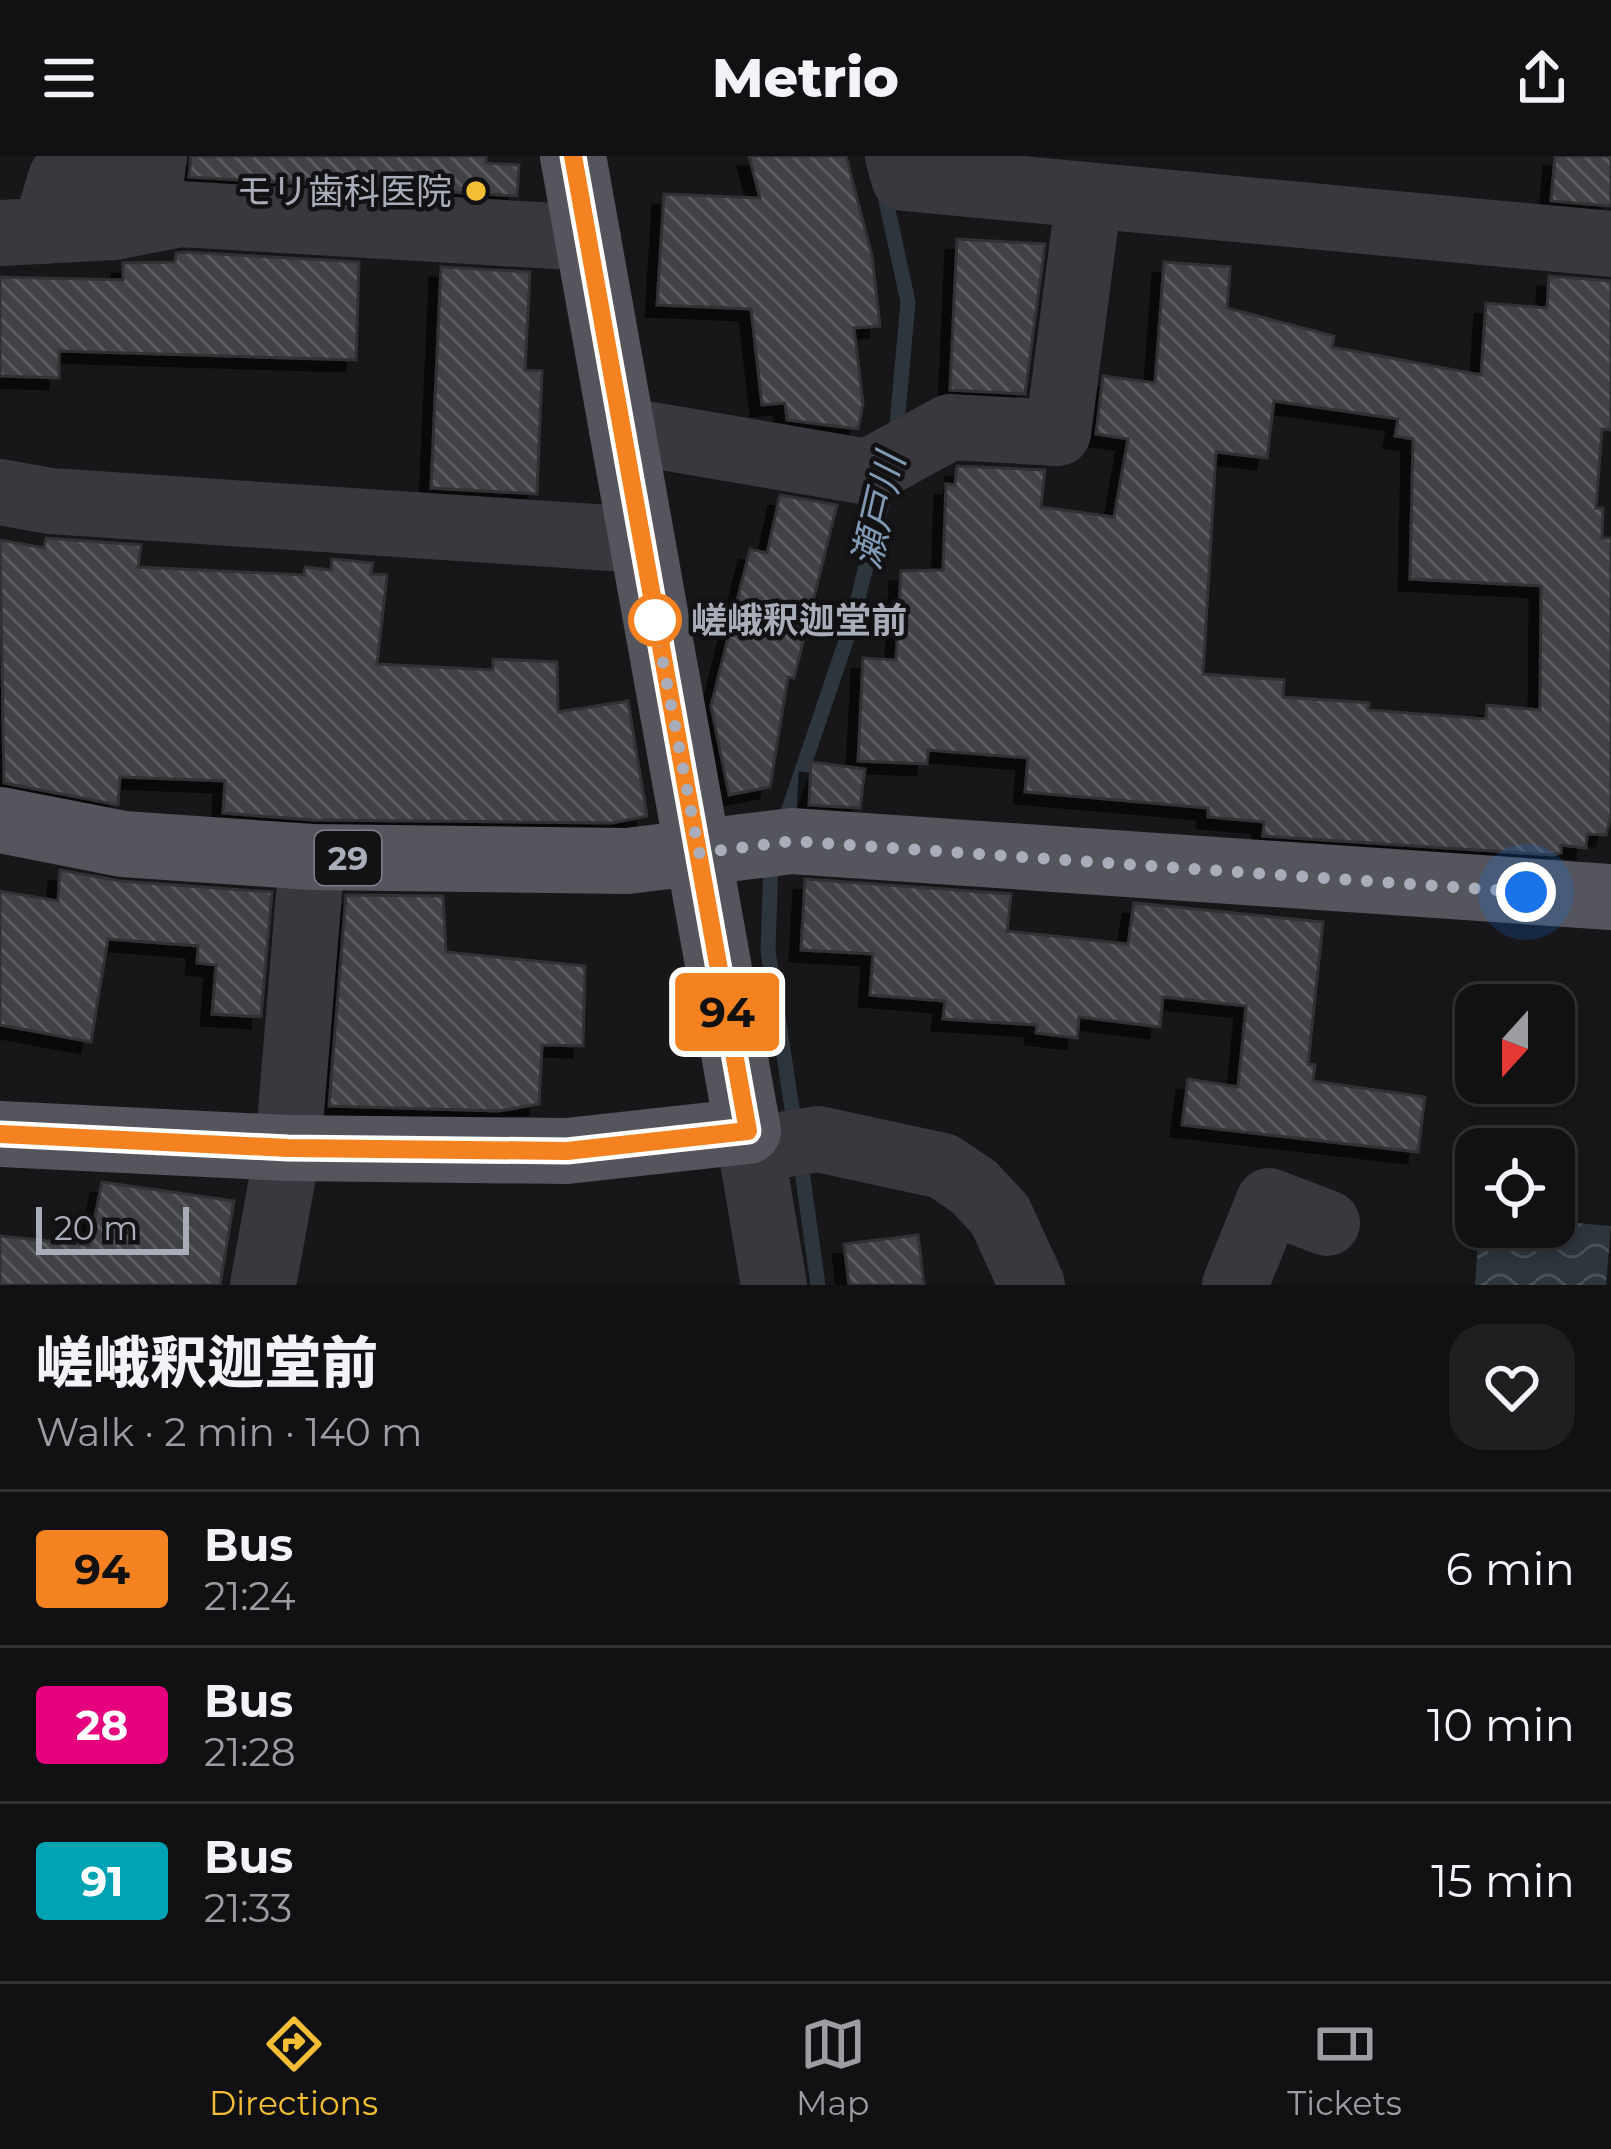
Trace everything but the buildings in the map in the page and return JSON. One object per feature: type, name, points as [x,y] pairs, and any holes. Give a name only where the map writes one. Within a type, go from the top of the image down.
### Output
[{"type":"main road","points":[[0,1134],[288,1148],[567,1151],[774,1141],[747,846],[640,540],[574,157]]},
{"type":"main road","name":"29","points":[[0,820],[123,844],[312,857],[627,861],[747,846],[1611,897]]},
{"type":"street","points":[[23,232],[61,178],[150,188],[154,156]]},
{"type":"street","points":[[901,167],[1090,196],[1227,182],[1611,244]]},
{"type":"street","points":[[622,430],[892,461],[950,428],[1058,433],[1090,196]]},
{"type":"street","points":[[23,232],[114,227],[180,214],[588,238]]},
{"type":"street","points":[[0,492],[50,501],[640,540]]},
{"type":"street","points":[[263,1285],[288,1148],[312,857]]},
{"type":"street","points":[[774,1285],[774,1141],[943,1166],[1000,1215],[1032,1285]]},
{"type":"street","points":[[1235,1285],[1269,1201],[1327,1223]]},
{"type":"water","points":[[1575,1223],[1611,1226],[1606,1285],[1475,1285],[1478,1248],[1575,1248]]},
{"type":"waterway","name":"瀬戸川","points":[[883,187],[908,302],[896,435]]},
{"type":"waterway","name":"瀬戸川","points":[[783,827],[851,626],[887,483]]},
{"type":"waterway","name":"瀬戸川","points":[[771,861],[768,951],[795,1128]]},
{"type":"waterway","name":"瀬戸川","points":[[800,1157],[818,1285]]},
{"type":"bus line","name":"94","points":[[0,1134],[288,1148],[567,1151],[748,1131],[573,156]]},
{"type":"place","name":"モリ歯科医院","points":[[476,191]]},
{"type":"place","name":"嵯峨釈迦堂前","points":[[655,620]]},
{"type":"route","points":[[655,620],[699,853],[792,841],[1526,892]]}]
